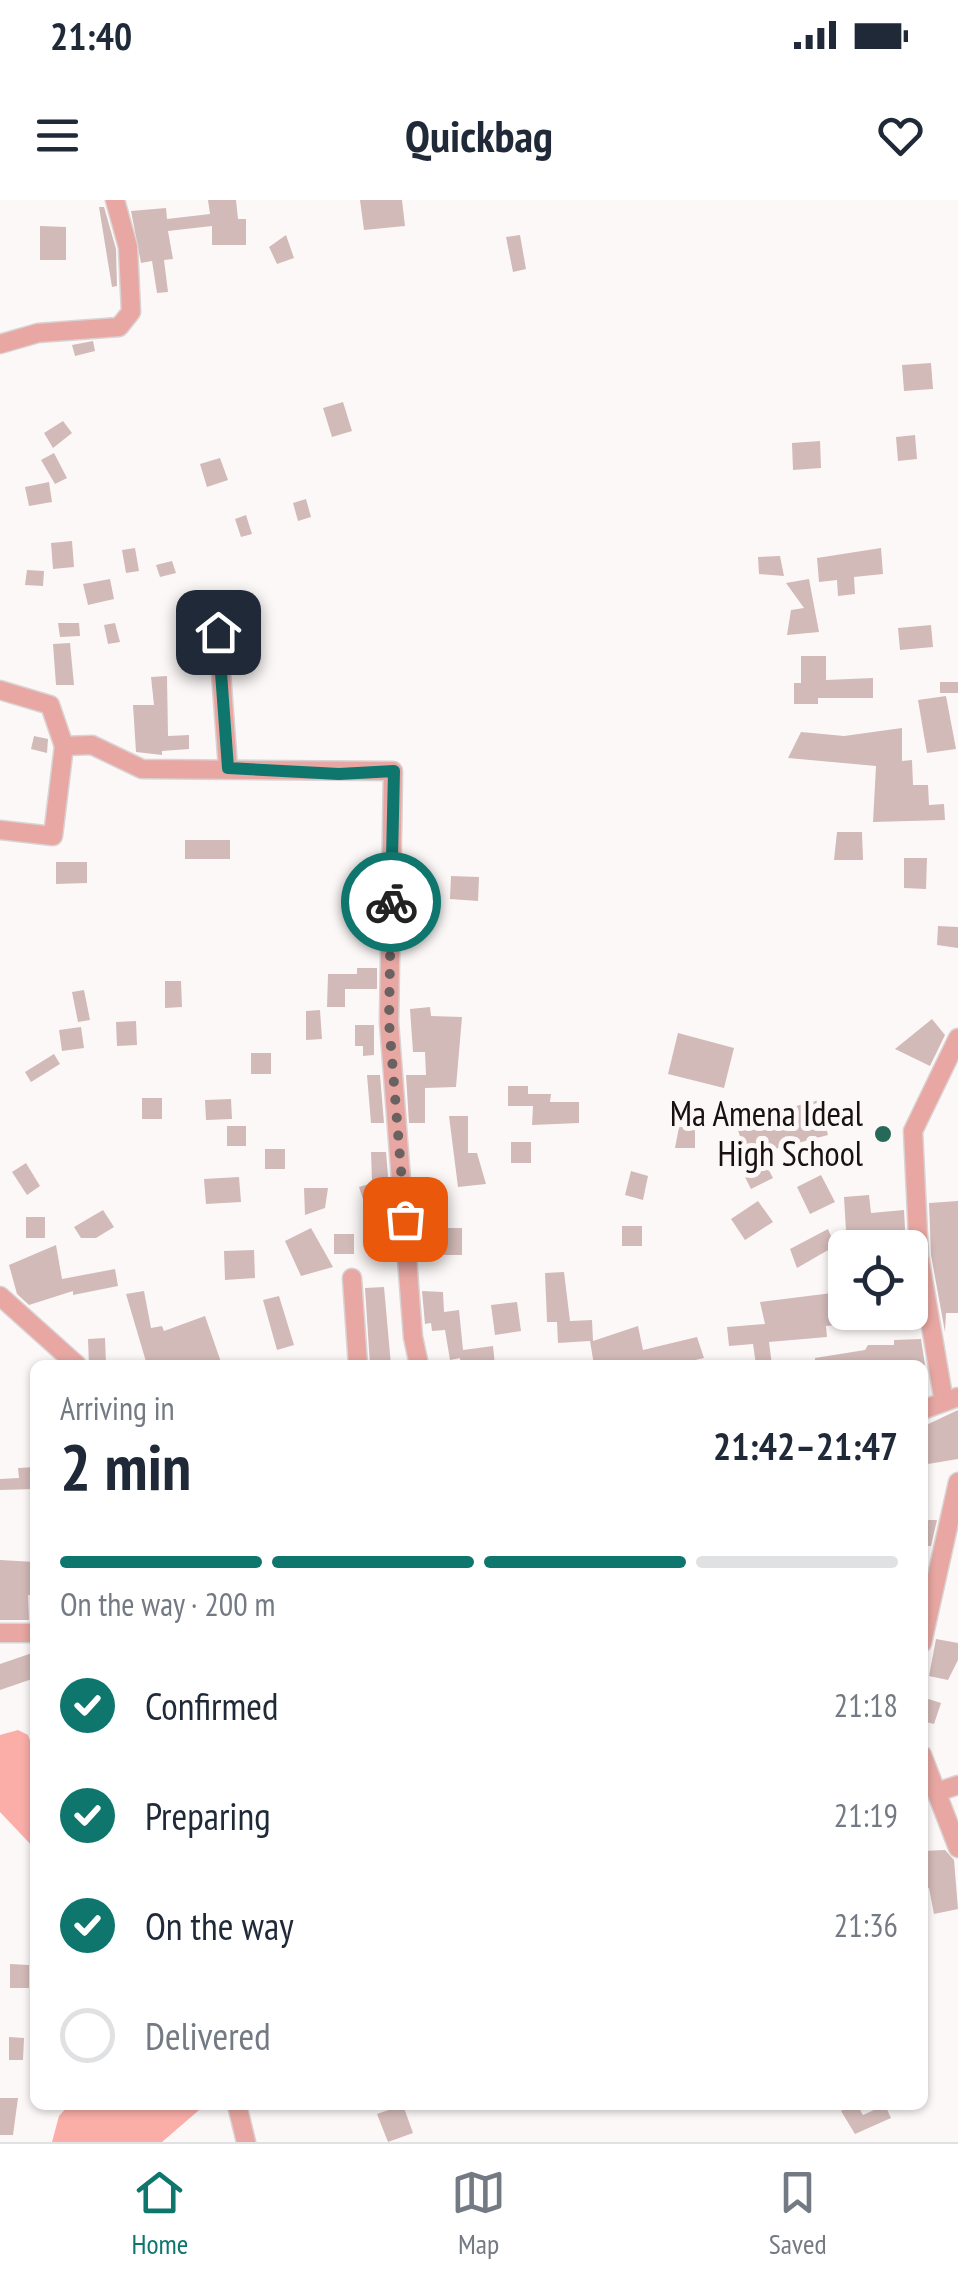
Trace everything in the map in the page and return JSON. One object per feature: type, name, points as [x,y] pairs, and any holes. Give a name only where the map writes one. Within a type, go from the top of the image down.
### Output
[{"type":"street","points":[[0,344],[38,334],[119,327],[131,312],[128,247],[116,200]]},
{"type":"street","points":[[218,632],[228,768]]},
{"type":"street","points":[[0,690],[50,705],[64,746],[53,836],[0,830]]},
{"type":"street","points":[[64,746],[92,745],[142,769],[228,768],[339,774],[394,771],[389,1022],[412,1337],[418,1360]]},
{"type":"street","points":[[951,1399],[919,1256],[913,1131],[958,1038]]},
{"type":"street","points":[[352,1278],[358,1360]]},
{"type":"street","points":[[0,1296],[71,1360]]},
{"type":"street","points":[[928,1616],[958,1482]]},
{"type":"street","points":[[0,1633],[30,1633]]},
{"type":"street","points":[[928,1770],[958,1848]]},
{"type":"street","points":[[937,1792],[958,1785]]},
{"type":"street","points":[[238,2110],[246,2142]]},
{"type":"shaded area","points":[[18,1730],[30,1741],[30,1844],[0,1812],[0,1735]]},
{"type":"shaded area","points":[[64,2110],[199,2110],[162,2142],[52,2142]]},
{"type":"building","points":[[208,200],[236,200],[238,219],[246,219],[246,245],[212,245],[212,226],[168,231],[173,259],[164,260],[168,292],[157,293],[152,261],[141,263],[131,211],[166,208],[167,219],[210,214]]},
{"type":"building","points":[[360,200],[402,200],[405,226],[364,230]]},
{"type":"building","points":[[99,207],[104,207],[116,249],[117,286],[112,287]]},
{"type":"building","points":[[40,226],[66,227],[66,260],[40,260]]},
{"type":"building","points":[[286,235],[294,258],[277,264],[269,247]]},
{"type":"building","points":[[520,235],[526,269],[513,272],[506,237]]},
{"type":"building","points":[[93,341],[95,351],[75,356],[72,345]]},
{"type":"building","points":[[931,363],[933,389],[904,391],[902,365]]},
{"type":"building","points":[[343,402],[352,431],[332,437],[323,408]]},
{"type":"building","points":[[63,421],[72,433],[53,448],[44,433]]},
{"type":"building","points":[[915,435],[917,459],[898,461],[896,437]]},
{"type":"building","points":[[820,441],[821,468],[793,470],[792,443]]},
{"type":"building","points":[[54,453],[67,478],[55,484],[41,460]]},
{"type":"building","points":[[220,458],[228,480],[207,487],[200,464]]},
{"type":"building","points":[[49,482],[52,502],[29,506],[25,487]]},
{"type":"building","points":[[306,499],[311,517],[298,521],[293,503]]},
{"type":"building","points":[[246,515],[252,534],[241,537],[235,519]]},
{"type":"building","points":[[72,541],[74,567],[53,569],[51,543]]},
{"type":"building","points":[[135,548],[139,571],[126,573],[122,550]]},
{"type":"building","points":[[881,548],[883,574],[854,577],[855,594],[838,596],[837,580],[819,582],[817,558]]},
{"type":"building","points":[[780,556],[784,576],[759,574],[758,557]]},
{"type":"building","points":[[172,561],[176,573],[160,577],[156,565]]},
{"type":"building","points":[[27,570],[44,571],[43,586],[25,585]]},
{"type":"building","points":[[110,579],[114,599],[88,605],[83,584]]},
{"type":"building","points":[[809,579],[819,632],[787,635],[791,610],[804,608],[786,583]]},
{"type":"building","points":[[58,623],[79,623],[80,636],[60,637]]},
{"type":"building","points":[[115,623],[120,642],[108,644],[104,625]]},
{"type":"building","points":[[931,625],[933,647],[900,650],[898,628]]},
{"type":"building","points":[[70,643],[74,685],[56,685],[53,644]]},
{"type":"building","points":[[231,644],[250,653],[243,668],[233,663]]},
{"type":"building","points":[[801,656],[826,656],[826,680],[873,678],[873,698],[818,698],[818,704],[794,704],[794,683],[801,683]]},
{"type":"building","points":[[167,676],[168,736],[189,735],[189,749],[162,751],[162,755],[136,752],[133,705],[154,705],[151,677]]},
{"type":"building","points":[[940,682],[958,682],[958,693],[940,693]]},
{"type":"building","points":[[946,696],[956,749],[927,753],[918,700]]},
{"type":"building","points":[[902,728],[902,761],[912,760],[913,785],[928,785],[929,805],[944,804],[945,820],[873,822],[876,766],[788,758],[801,732],[844,736]]},
{"type":"building","points":[[34,736],[48,739],[47,753],[31,749]]},
{"type":"building","points":[[837,832],[862,832],[863,860],[834,860]]},
{"type":"building","points":[[185,840],[230,840],[230,859],[185,859]]},
{"type":"building","points":[[904,858],[927,858],[926,889],[904,888]]},
{"type":"building","points":[[56,862],[87,862],[87,883],[56,884]]},
{"type":"building","points":[[451,876],[479,877],[478,901],[450,899]]},
{"type":"building","points":[[938,926],[958,927],[958,948],[937,945]]},
{"type":"building","points":[[357,968],[377,968],[377,989],[345,989],[345,1007],[327,1007],[328,974],[357,974]]},
{"type":"building","points":[[165,981],[181,981],[182,1007],[165,1008]]},
{"type":"building","points":[[84,990],[90,1020],[78,1022],[72,992]]},
{"type":"building","points":[[430,1007],[431,1016],[462,1017],[456,1087],[425,1088],[425,1123],[409,1123],[406,1075],[426,1075],[425,1052],[413,1052],[410,1009]]},
{"type":"building","points":[[320,1010],[322,1039],[306,1040],[306,1011]]},
{"type":"building","points":[[932,1019],[945,1035],[930,1066],[895,1049]]},
{"type":"building","points":[[136,1021],[137,1045],[117,1046],[116,1022]]},
{"type":"building","points":[[355,1025],[374,1025],[374,1055],[363,1056],[363,1046],[355,1046]]},
{"type":"building","points":[[81,1027],[84,1048],[62,1051],[59,1030]]},
{"type":"building","points":[[678,1033],[734,1048],[724,1088],[668,1074]]},
{"type":"building","points":[[251,1053],[271,1053],[271,1074],[251,1074]]},
{"type":"building","points":[[54,1054],[60,1064],[31,1082],[25,1072]]},
{"type":"building","points":[[367,1075],[380,1075],[384,1123],[371,1123]]},
{"type":"building","points":[[508,1086],[528,1086],[528,1094],[551,1094],[550,1102],[579,1102],[579,1123],[532,1125],[533,1106],[508,1106]]},
{"type":"building","points":[[142,1098],[162,1098],[162,1119],[142,1119]]},
{"type":"building","points":[[231,1099],[232,1119],[206,1120],[205,1100]]},
{"type":"building","points":[[819,1100],[828,1135],[760,1153],[773,1178],[751,1189],[739,1165],[748,1160],[731,1110],[746,1104],[751,1118]]},
{"type":"building","points":[[449,1116],[468,1116],[468,1153],[477,1153],[486,1184],[458,1187]]},
{"type":"building","points":[[227,1126],[246,1126],[246,1146],[227,1146]]},
{"type":"building","points":[[679,1127],[695,1127],[695,1148],[675,1148]]},
{"type":"building","points":[[511,1142],[531,1142],[531,1163],[511,1163]]},
{"type":"building","points":[[265,1149],[285,1149],[285,1169],[265,1169]]},
{"type":"building","points":[[371,1152],[386,1152],[392,1224],[373,1230],[359,1187],[372,1183]]},
{"type":"building","points":[[26,1163],[40,1186],[27,1195],[12,1172]]},
{"type":"building","points":[[631,1171],[648,1176],[643,1200],[625,1195]]},
{"type":"building","points":[[821,1175],[835,1202],[810,1214],[797,1187]]},
{"type":"building","points":[[239,1177],[241,1202],[206,1204],[204,1179]]},
{"type":"building","points":[[304,1188],[328,1188],[325,1208],[305,1215]]},
{"type":"building","points":[[869,1195],[871,1213],[904,1210],[905,1230],[846,1230],[844,1197]]},
{"type":"building","points":[[758,1201],[773,1222],[745,1240],[731,1219]]},
{"type":"building","points":[[958,1201],[958,1313],[946,1313],[945,1332],[931,1255],[929,1203]]},
{"type":"building","points":[[103,1210],[114,1227],[96,1238],[81,1238],[74,1227]]},
{"type":"building","points":[[26,1217],[45,1217],[45,1238],[26,1238]]},
{"type":"building","points":[[622,1226],[642,1226],[642,1246],[622,1246]]},
{"type":"building","points":[[311,1228],[333,1267],[301,1276],[285,1241]]},
{"type":"building","points":[[440,1228],[462,1228],[462,1255],[440,1255]]},
{"type":"building","points":[[828,1229],[828,1250],[797,1268],[790,1249]]},
{"type":"building","points":[[334,1234],[354,1234],[354,1254],[334,1254]]},
{"type":"building","points":[[56,1245],[62,1279],[115,1269],[118,1286],[73,1295],[73,1291],[29,1305],[17,1294],[9,1265]]},
{"type":"building","points":[[254,1250],[255,1278],[225,1280],[224,1251]]},
{"type":"building","points":[[564,1272],[570,1321],[592,1320],[593,1341],[638,1326],[643,1350],[697,1337],[704,1358],[593,1360],[590,1341],[558,1343],[557,1322],[547,1322],[545,1273]]},
{"type":"building","points":[[384,1287],[391,1360],[370,1360],[365,1288]]},
{"type":"building","points":[[144,1291],[151,1328],[162,1326],[164,1331],[205,1316],[220,1360],[146,1360],[126,1294]]},
{"type":"building","points":[[422,1291],[443,1292],[444,1312],[459,1310],[463,1350],[493,1346],[494,1360],[450,1360],[445,1330],[432,1331],[431,1323],[425,1324]]},
{"type":"building","points":[[828,1294],[827,1337],[769,1342],[771,1360],[755,1360],[753,1344],[729,1346],[727,1327],[765,1324],[760,1302]]},
{"type":"building","points":[[279,1296],[294,1345],[277,1350],[263,1300]]},
{"type":"building","points":[[517,1302],[521,1331],[495,1335],[491,1305]]},
{"type":"building","points":[[105,1338],[106,1360],[89,1360],[88,1339]]},
{"type":"building","points":[[921,1339],[924,1360],[815,1360],[865,1350],[868,1345],[894,1345],[894,1340]]},
{"type":"building","points":[[958,1410],[958,1459],[928,1464],[928,1424]]},
{"type":"building","points":[[30,1467],[30,1489],[0,1490],[0,1479],[19,1478],[18,1468]]},
{"type":"building","points":[[928,1520],[937,1520],[931,1546]]},
{"type":"building","points":[[0,1560],[30,1562],[29,1620],[0,1620]]},
{"type":"building","points":[[936,1639],[958,1643],[958,1660],[948,1680],[929,1676]]},
{"type":"building","points":[[30,1654],[30,1680],[0,1690],[0,1664]]},
{"type":"building","points":[[928,1699],[941,1703],[934,1724],[928,1722]]},
{"type":"building","points":[[945,1850],[954,1860],[958,1909],[934,1914],[928,1888],[928,1851]]},
{"type":"building","points":[[10,1964],[29,1965],[29,1988],[10,1988]]},
{"type":"building","points":[[9,2037],[24,2038],[23,2060],[9,2060]]},
{"type":"building","points":[[0,2098],[18,2098],[13,2135],[0,2135]]},
{"type":"building","points":[[405,2110],[413,2133],[388,2142],[377,2114]]},
{"type":"building","points":[[860,2110],[863,2115],[887,2110],[891,2118],[855,2134],[841,2111]]},
{"type":"way so far","points":[[391,902],[389,1022],[405,1219]]},
{"type":"place","name":"Ma Amena Ideal High School","points":[[883,1134]]},
{"type":"route","points":[[218,632],[228,768],[339,774],[394,771],[391,902]]}]
